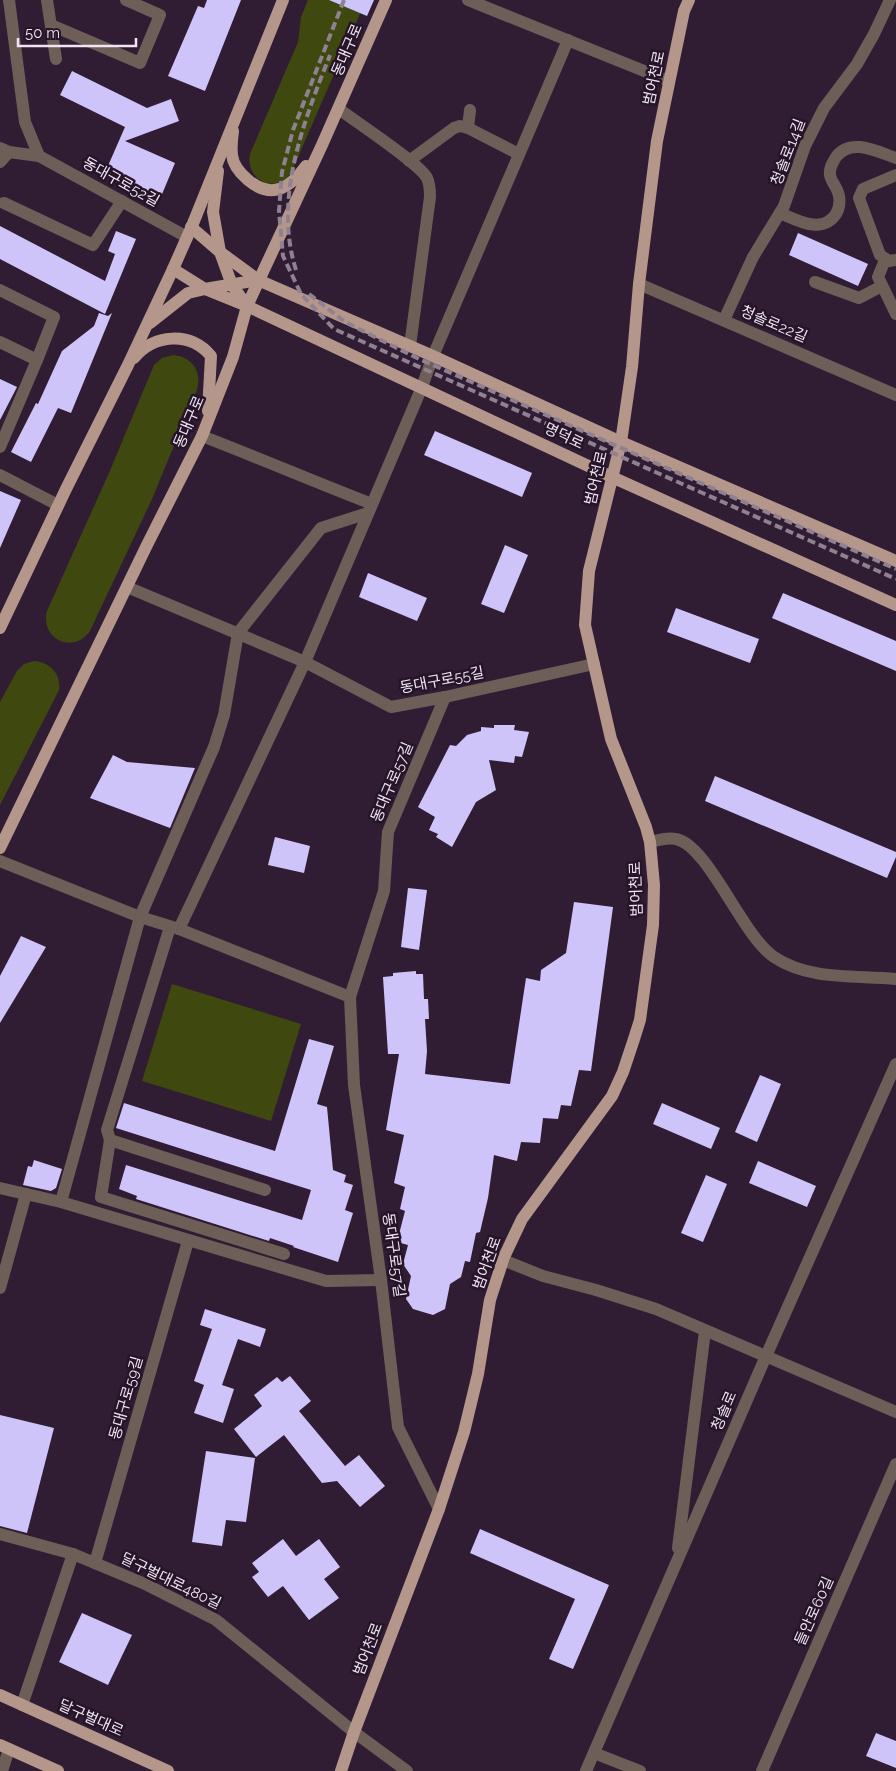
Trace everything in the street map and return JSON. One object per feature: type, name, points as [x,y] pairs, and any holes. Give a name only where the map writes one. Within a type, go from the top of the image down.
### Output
[{"type":"main road","points":[[0,628],[173,269],[283,0]]},
{"type":"main road","name":"동대구로","points":[[0,848],[202,436],[233,358],[247,306],[322,145],[386,0]]},
{"type":"main road","name":"범어천로","points":[[341,1771],[439,1509],[464,1432],[478,1374],[490,1300],[503,1260],[522,1219],[612,1096],[623,1072],[640,1020],[653,925],[654,885],[650,842],[646,827],[611,739],[585,626],[586,599],[589,571],[614,478],[621,442],[632,367],[639,284],[657,142],[684,11],[689,0]]},
{"type":"main road","points":[[233,122],[232,156],[240,174],[259,189],[272,191],[296,179],[322,145]]},
{"type":"main road","points":[[221,151],[213,212],[220,252],[232,285],[247,306]]},
{"type":"main road","name":"명덕로","points":[[189,232],[258,280],[433,356],[621,442],[896,561]]},
{"type":"main road","name":"명덕로","points":[[173,269],[205,289],[247,306],[614,478],[896,605]]},
{"type":"main road","points":[[147,326],[188,294],[205,289],[258,280]]},
{"type":"main road","points":[[128,365],[140,350],[165,338],[181,338],[205,348],[211,356],[208,421]]},
{"type":"main road","name":"달구벌대로","points":[[0,1695],[168,1771]]},
{"type":"main road","points":[[4,1747],[58,1771]]},
{"type":"street","points":[[9,0],[26,122],[39,156]]},
{"type":"street","points":[[47,0],[56,59]]},
{"type":"street","points":[[51,25],[140,63],[160,15],[126,0]]},
{"type":"street","points":[[468,0],[669,81]]},
{"type":"street","name":"청솔로14길","points":[[724,320],[753,256],[789,195],[805,146],[824,108],[857,64],[890,0]]},
{"type":"street","points":[[284,1254],[101,1197],[110,1140],[107,1130],[174,928],[305,662],[568,40]]},
{"type":"street","points":[[338,109],[416,166],[427,178],[430,197],[410,346]]},
{"type":"street","points":[[468,128],[470,110]]},
{"type":"street","points":[[409,161],[454,128],[460,126],[468,128],[519,154]]},
{"type":"street","points":[[780,213],[811,225],[825,223],[833,217],[837,212],[840,202],[830,175],[832,163],[846,149],[865,147],[896,158]]},
{"type":"street","points":[[0,162],[4,150]]},
{"type":"street","name":"동대구로52길","points":[[4,150],[39,156],[122,201],[189,232]]},
{"type":"street","points":[[896,175],[863,188],[858,198],[880,255],[891,260],[878,277],[896,314]]},
{"type":"street","points":[[4,202],[93,244],[122,201]]},
{"type":"street","points":[[815,282],[859,298],[882,286]]},
{"type":"street","name":"청솔로22길","points":[[639,284],[896,395]]},
{"type":"street","points":[[0,290],[54,317],[0,446]]},
{"type":"street","points":[[0,342],[37,360]]},
{"type":"street","points":[[202,436],[257,457],[370,508]]},
{"type":"street","points":[[0,475],[58,505]]},
{"type":"street","points":[[61,1202],[140,917],[214,747],[224,715],[238,633],[321,528],[370,508]]},
{"type":"street","name":"동대구로55길","points":[[127,586],[305,662],[391,707],[594,664]]},
{"type":"street","name":"동대구로57길","points":[[439,1509],[398,1427],[382,1280],[354,1086],[350,997],[384,891],[388,832],[445,697]]},
{"type":"street","points":[[650,842],[669,838],[684,842],[700,857],[753,934],[767,952],[776,959],[800,970],[822,974],[896,979]]},
{"type":"street","points":[[0,861],[350,997]]},
{"type":"street","name":"청솔로","points":[[586,1771],[766,1356],[896,1064]]},
{"type":"street","points":[[110,1140],[265,1190]]},
{"type":"street","points":[[0,1188],[61,1202],[326,1281],[382,1280]]},
{"type":"street","points":[[0,1288],[26,1194]]},
{"type":"street","name":"동대구로59길","points":[[96,1563],[191,1242],[199,1228]]},
{"type":"street","points":[[503,1260],[543,1276],[656,1309],[896,1412]]},
{"type":"street","points":[[676,1563],[705,1331]]},
{"type":"street","name":"들안로60길","points":[[762,1771],[896,1464]]},
{"type":"street","name":"달구벌대로480길","points":[[0,1534],[73,1554],[96,1563],[145,1584],[216,1620],[354,1732]]},
{"type":"street","points":[[22,1705],[73,1554]]},
{"type":"street","points":[[354,1732],[407,1771]]},
{"type":"street","points":[[2,1771],[4,1747]]},
{"type":"street","points":[[594,1753],[640,1771]]},
{"type":"green space","points":[[308,0],[366,0],[292,171],[286,178],[271,184],[257,178],[252,172],[250,154],[298,42],[301,17]]},
{"type":"green space","points":[[173,355],[186,359],[195,368],[198,379],[196,392],[152,499],[90,631],[83,638],[67,643],[53,636],[48,629],[46,621],[47,611],[109,473],[154,365],[162,358]]},
{"type":"green space","points":[[34,661],[45,664],[53,670],[58,679],[59,690],[0,805],[0,702],[17,671],[24,664]]},
{"type":"green space","points":[[172,984],[301,1024],[271,1121],[142,1081]]},
{"type":"building","points":[[207,0],[241,0],[205,91],[168,76],[198,6],[204,8]]},
{"type":"building","points":[[329,0],[374,0],[367,16]]},
{"type":"building","points":[[72,71],[147,108],[171,99],[179,121],[125,141],[175,163],[160,199],[104,175],[125,127],[60,95]]},
{"type":"building","points":[[0,226],[105,281],[115,254],[108,251],[116,231],[136,239],[105,314],[0,259]]},
{"type":"building","points":[[798,233],[868,264],[858,286],[789,255]]},
{"type":"building","points":[[99,313],[108,316],[112,313],[71,413],[58,408],[31,462],[11,452],[36,403],[38,404],[62,351],[94,326]]},
{"type":"building","points":[[0,379],[17,387],[0,420]]},
{"type":"building","points":[[435,431],[532,473],[522,497],[424,455]]},
{"type":"building","points":[[0,491],[21,500],[0,548]]},
{"type":"building","points":[[505,545],[528,555],[504,613],[481,604]]},
{"type":"building","points":[[368,573],[427,598],[417,621],[359,597]]},
{"type":"building","points":[[783,593],[896,641],[896,671],[772,618]]},
{"type":"building","points":[[676,608],[759,639],[750,663],[667,632]]},
{"type":"building","points":[[494,725],[515,725],[514,730],[529,732],[522,757],[515,756],[514,763],[489,760],[496,790],[476,802],[452,847],[436,837],[438,834],[429,830],[435,817],[418,807],[450,745],[456,746],[467,735],[481,731],[481,727],[494,728]]},
{"type":"building","points":[[113,755],[127,762],[195,768],[170,828],[90,798]]},
{"type":"building","points":[[715,776],[896,852],[896,857],[887,878],[705,801]]},
{"type":"building","points":[[275,837],[310,846],[304,873],[268,865]]},
{"type":"building","points":[[408,888],[427,890],[419,950],[401,947]]},
{"type":"building","points":[[574,902],[613,907],[591,1071],[579,1070],[571,1106],[561,1105],[558,1119],[543,1118],[540,1143],[521,1142],[517,1161],[494,1155],[488,1198],[480,1232],[476,1233],[470,1262],[465,1261],[461,1277],[450,1284],[445,1309],[433,1315],[413,1309],[406,1299],[411,1276],[403,1264],[408,1245],[397,1242],[405,1211],[400,1209],[405,1187],[394,1183],[404,1135],[386,1130],[399,1054],[388,1054],[383,977],[393,976],[393,973],[416,971],[416,974],[423,974],[424,999],[428,999],[429,1019],[425,1019],[427,1051],[425,1074],[510,1084],[526,978],[540,981],[541,970],[566,953]]},
{"type":"building","points":[[21,936],[46,947],[0,1023],[0,976]]},
{"type":"building","points":[[309,1039],[334,1046],[317,1104],[327,1107],[333,1170],[346,1175],[344,1182],[353,1185],[345,1210],[353,1213],[338,1262],[270,1238],[269,1241],[136,1199],[137,1196],[119,1189],[126,1165],[302,1220],[311,1190],[116,1128],[124,1103],[275,1151]]},
{"type":"building","points":[[760,1075],[781,1084],[757,1142],[735,1132]]},
{"type":"building","points":[[662,1103],[720,1128],[711,1149],[653,1124]]},
{"type":"building","points":[[34,1160],[62,1169],[56,1188],[51,1191],[23,1185],[28,1166],[32,1167]]},
{"type":"building","points":[[758,1161],[816,1186],[807,1207],[749,1183]]},
{"type":"building","points":[[706,1175],[727,1184],[703,1242],[681,1233]]},
{"type":"building","points":[[205,1309],[266,1329],[260,1347],[238,1339],[222,1385],[234,1389],[223,1423],[194,1413],[204,1385],[194,1381],[212,1329],[200,1325]]},
{"type":"building","points":[[290,1376],[311,1401],[299,1411],[345,1466],[359,1455],[385,1486],[360,1507],[337,1481],[322,1483],[284,1435],[256,1457],[234,1429],[262,1406],[254,1395],[277,1377],[282,1382]]},
{"type":"building","points":[[0,1415],[54,1428],[27,1533],[0,1526]]},
{"type":"building","points":[[206,1451],[255,1458],[246,1522],[226,1520],[222,1546],[192,1542]]},
{"type":"building","points":[[480,1529],[609,1585],[573,1669],[549,1659],[575,1599],[470,1553]]},
{"type":"building","points":[[283,1539],[296,1556],[319,1539],[340,1567],[324,1579],[339,1598],[309,1620],[283,1586],[268,1597],[252,1577],[259,1572],[252,1563]]},
{"type":"building","points":[[82,1613],[132,1635],[108,1685],[59,1662]]},
{"type":"building","points":[[876,1733],[896,1741],[896,1768],[866,1756]]},
{"type":"railway","points":[[344,0],[293,130],[282,172],[279,211],[283,256],[301,294],[334,329],[896,579]]},
{"type":"railway","points":[[296,270],[290,243],[288,215],[290,188],[295,160],[310,106],[330,55]]},
{"type":"railway","points":[[309,294],[345,322],[417,358],[896,569]]}]
